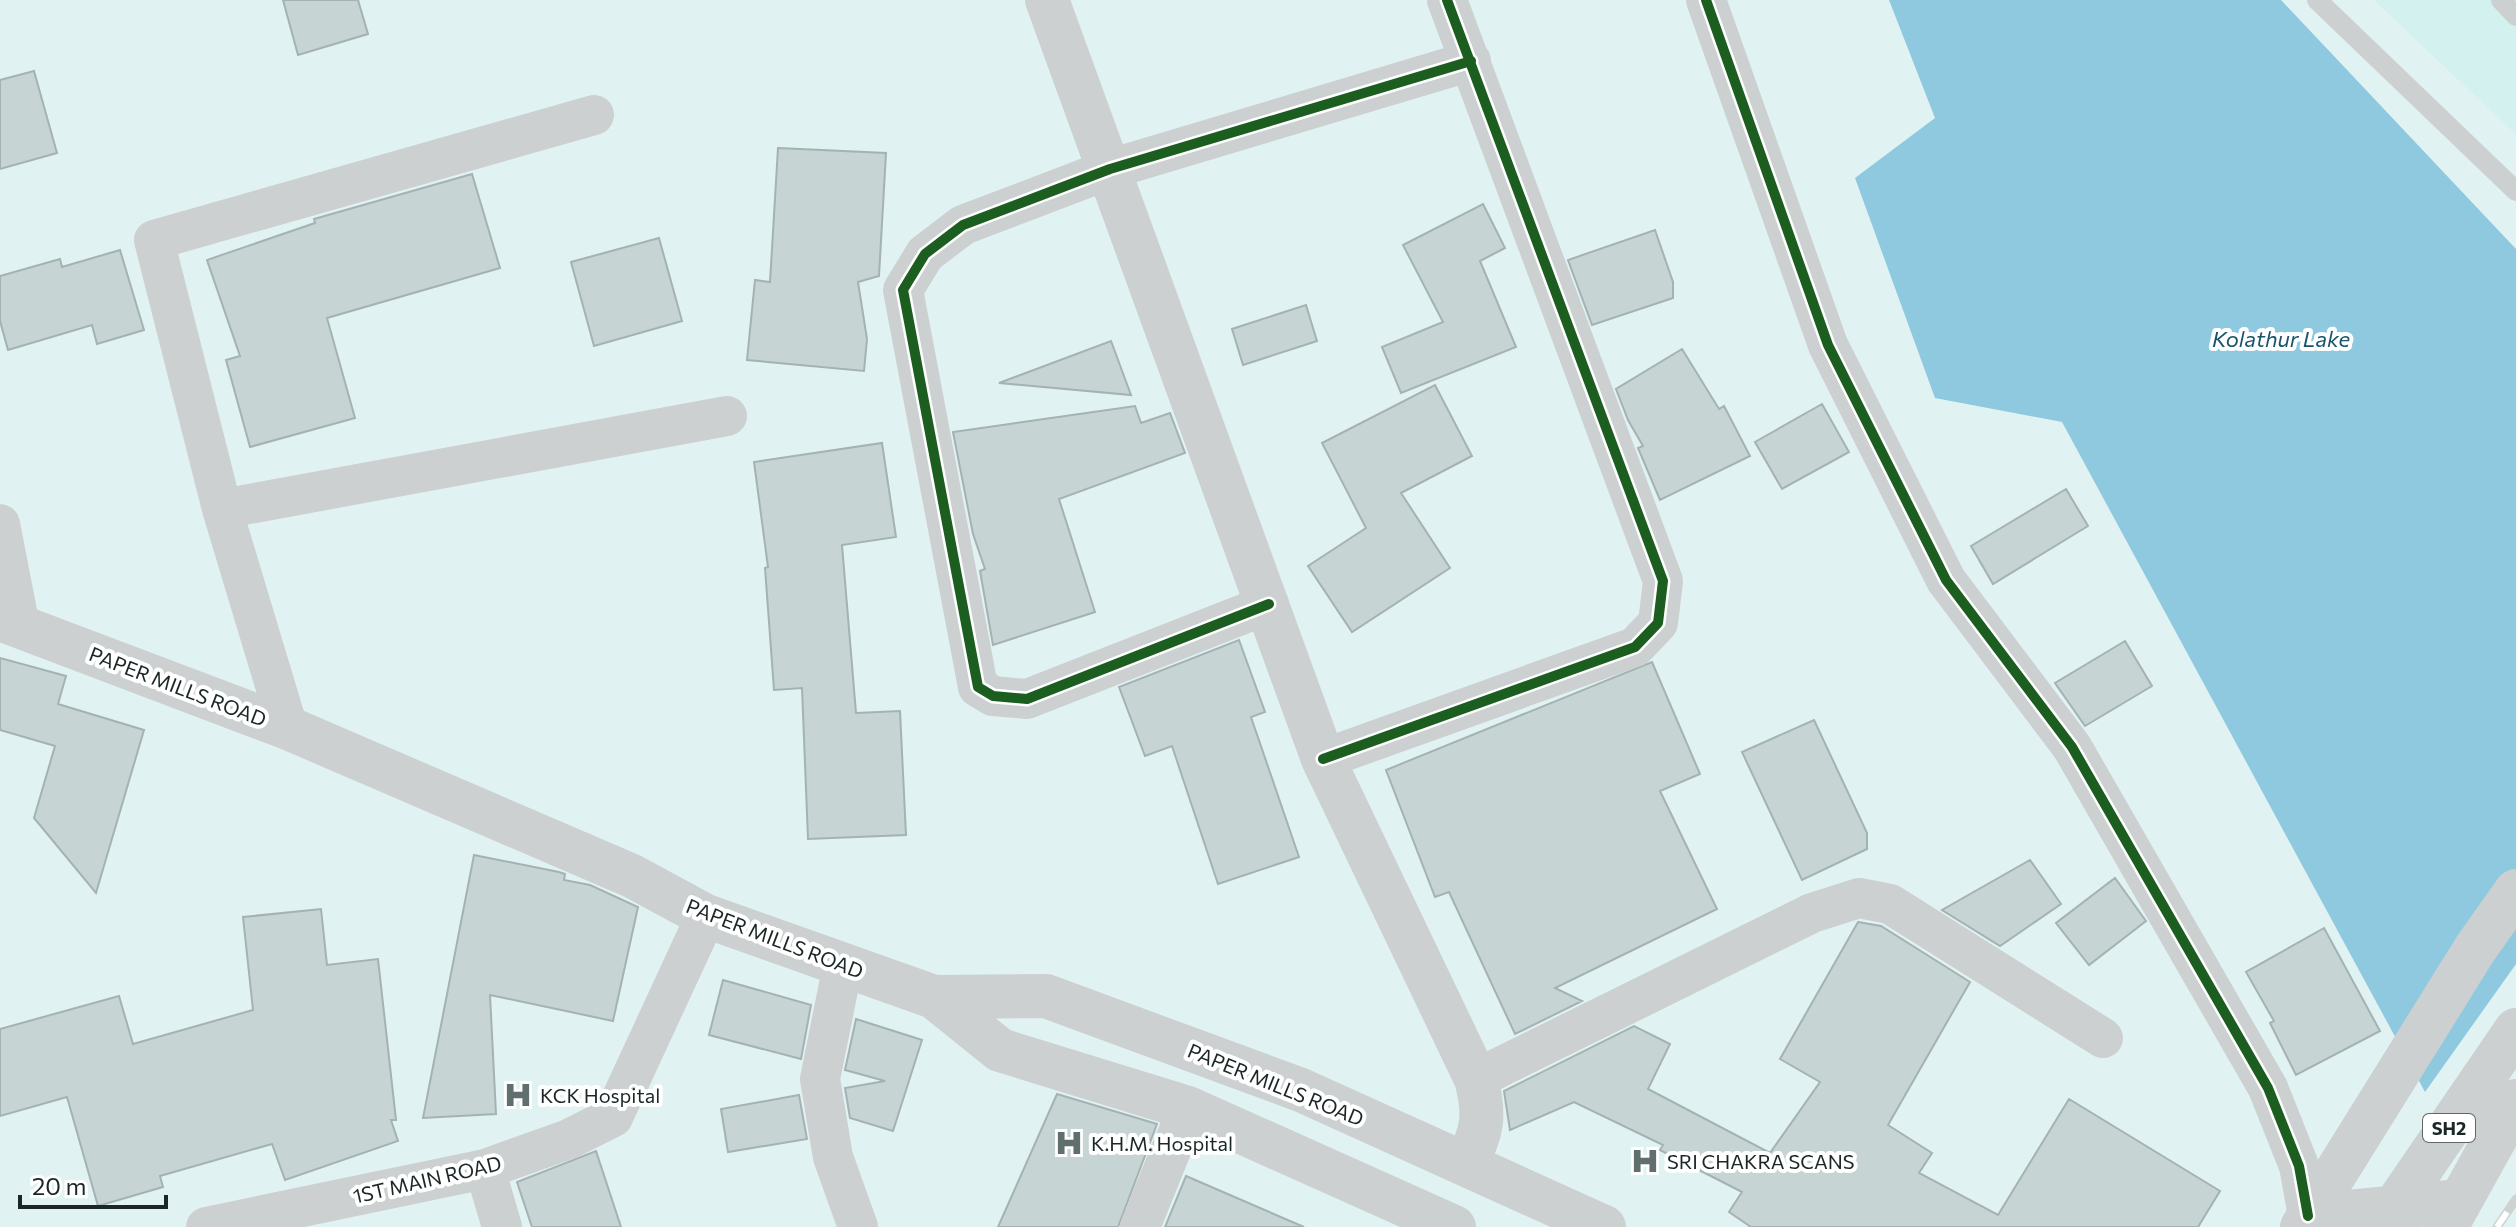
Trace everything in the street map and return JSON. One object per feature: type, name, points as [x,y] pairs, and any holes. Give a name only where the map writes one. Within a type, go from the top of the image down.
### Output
[{"type":"main road","points":[[1047,0],[1323,759],[1476,1079],[1483,1105],[1482,1127],[1464,1163]]},
{"type":"main road","name":"PAPER MILLS ROAD","points":[[10,623],[288,728],[632,876],[706,916],[934,997],[1000,1050],[1188,1108],[1454,1227]]},
{"type":"main road","points":[[2305,1221],[2475,949],[2516,891]]},
{"type":"main road","name":"PAPER MILLS ROAD","points":[[934,997],[1046,996],[1301,1090],[1604,1227]]},
{"type":"main road","name":"SH2","points":[[2381,1227],[2516,1030]]},
{"type":"main road","points":[[2305,1221],[2452,1214],[2516,1101]]},
{"type":"street","points":[[1323,759],[1635,647],[1658,623],[1663,581],[1447,0]]},
{"type":"street","points":[[1706,0],[1828,345],[1946,580],[2072,747],[2268,1088],[2299,1166],[2305,1221]]},
{"type":"street","points":[[1269,604],[1027,699],[993,696],[978,687],[903,290],[925,254],[963,225],[1110,169],[1471,61]]},
{"type":"street","points":[[288,728],[222,509],[154,240],[594,115]]},
{"type":"street","points":[[222,509],[727,416]]},
{"type":"street","points":[[0,524],[10,623]]},
{"type":"street","points":[[1476,1079],[1812,913],[1859,898],[1890,904],[2103,1038]]},
{"type":"street","name":"1ST MAIN ROAD","points":[[206,1227],[485,1169],[569,1139],[613,1117],[706,916]]},
{"type":"street","points":[[843,965],[820,1079],[833,1157],[858,1227]]},
{"type":"street","points":[[1140,1227],[1188,1108]]},
{"type":"street","points":[[485,1169],[502,1227]]},
{"type":"lane","points":[[2317,0],[2516,191]]},
{"type":"lane","points":[[2501,0],[2516,16]]},
{"type":"shaded area","points":[[2374,0],[2516,0],[2516,134]]},
{"type":"water","name":"Kolathur Lake","points":[[1889,0],[2281,0],[2516,249],[2516,964],[2425,1092],[2062,422],[1935,398],[1855,178],[1935,118]]},
{"type":"building","points":[[283,0],[358,0],[368,34],[298,55]]},
{"type":"building","points":[[34,71],[57,153],[0,169],[0,80]]},
{"type":"building","points":[[778,148],[886,153],[879,276],[858,282],[867,339],[864,371],[747,360],[755,280],[770,282]]},
{"type":"building","points":[[472,174],[500,268],[327,318],[355,418],[250,447],[226,360],[240,356],[207,260],[315,223],[314,219]]},
{"type":"building","points":[[1483,204],[1505,248],[1480,261],[1516,347],[1401,393],[1382,347],[1443,322],[1403,245]]},
{"type":"building","points":[[1655,230],[1673,282],[1673,298],[1592,325],[1568,260]]},
{"type":"building","points":[[659,238],[682,321],[594,346],[571,262]]},
{"type":"building","points":[[120,250],[144,330],[97,344],[92,325],[8,350],[0,321],[0,276],[60,259],[62,267]]},
{"type":"building","points":[[1306,305],[1317,341],[1243,365],[1232,329]]},
{"type":"building","points":[[1111,341],[1131,395],[999,383]]},
{"type":"building","points":[[1682,349],[1719,409],[1724,406],[1750,456],[1660,500],[1638,448],[1643,446],[1628,420],[1616,389]]},
{"type":"building","points":[[1435,385],[1472,456],[1401,493],[1450,568],[1352,632],[1308,566],[1366,528],[1322,443]]},
{"type":"building","points":[[1822,404],[1849,452],[1782,489],[1755,442]]},
{"type":"building","points":[[1135,406],[1141,423],[1170,413],[1185,453],[1059,499],[1095,612],[993,645],[980,571],[985,569],[973,534],[953,432]]},
{"type":"building","points":[[882,443],[896,537],[842,545],[856,713],[900,711],[906,835],[808,839],[802,688],[774,690],[765,568],[768,567],[754,462]]},
{"type":"building","points":[[2066,489],[2088,526],[1993,584],[1971,546]]},
{"type":"building","points":[[1239,640],[1265,712],[1251,717],[1299,857],[1218,884],[1172,746],[1145,756],[1119,687]]},
{"type":"building","points":[[2125,641],[2152,686],[2085,726],[2055,683]]},
{"type":"building","points":[[0,658],[66,676],[58,704],[144,730],[96,893],[34,818],[55,746],[0,730]]},
{"type":"building","points":[[1652,662],[1700,774],[1660,791],[1717,909],[1555,988],[1582,1001],[1515,1034],[1449,892],[1435,897],[1386,770]]},
{"type":"building","points":[[1814,720],[1867,833],[1867,849],[1802,880],[1742,752]]},
{"type":"building","points":[[474,855],[559,872],[565,874],[564,880],[590,885],[638,907],[613,1021],[490,995],[496,1114],[423,1118]]},
{"type":"building","points":[[2030,860],[2061,904],[2000,946],[1942,910]]},
{"type":"building","points":[[2115,878],[2146,921],[2089,965],[2056,923]]},
{"type":"building","points":[[321,909],[327,965],[378,959],[396,1120],[391,1120],[398,1141],[285,1180],[272,1144],[160,1176],[163,1187],[98,1206],[67,1097],[0,1116],[0,1029],[119,996],[133,1044],[253,1010],[243,917]]},
{"type":"building","points":[[1858,922],[1881,926],[1970,982],[1888,1125],[1932,1153],[1919,1173],[1998,1215],[2069,1099],[2220,1191],[2198,1227],[1751,1227],[1729,1212],[1742,1192],[1660,1150],[1663,1145],[1574,1102],[1510,1130],[1504,1091],[1634,1026],[1670,1044],[1648,1089],[1770,1153],[1820,1082],[1780,1059]]},
{"type":"building","points":[[2324,928],[2380,1031],[2296,1075],[2270,1023],[2274,1021],[2246,972]]},
{"type":"building","points":[[723,980],[811,1005],[801,1059],[709,1035]]},
{"type":"building","points":[[856,1019],[922,1040],[893,1131],[850,1118],[845,1088],[885,1081],[845,1070]]},
{"type":"building","points":[[1057,1094],[1157,1124],[1118,1227],[998,1227]]},
{"type":"building","points":[[799,1095],[807,1139],[728,1152],[721,1109]]},
{"type":"building","points":[[596,1151],[621,1227],[532,1227],[517,1182]]},
{"type":"building","points":[[1186,1176],[1304,1227],[1165,1227]]},
{"type":"railway","points":[[2497,1227],[2516,1199]]},
{"type":"cycle path","points":[[1323,759],[1635,647],[1658,623],[1663,581],[1447,0]]},
{"type":"cycle path","points":[[1706,0],[1828,345],[1946,580],[2072,747],[2268,1088],[2299,1166],[2308,1216]]},
{"type":"cycle path","points":[[1269,604],[1027,699],[993,696],[978,687],[903,290],[925,254],[963,225],[1110,169],[1471,61]]},
{"type":"place","name":"KCK Hospital","points":[[518,1095]]},
{"type":"place","name":"K.H.M. Hospital","points":[[1069,1143]]},
{"type":"place","name":"SRI CHAKRA SCANS","points":[[1645,1161]]}]
